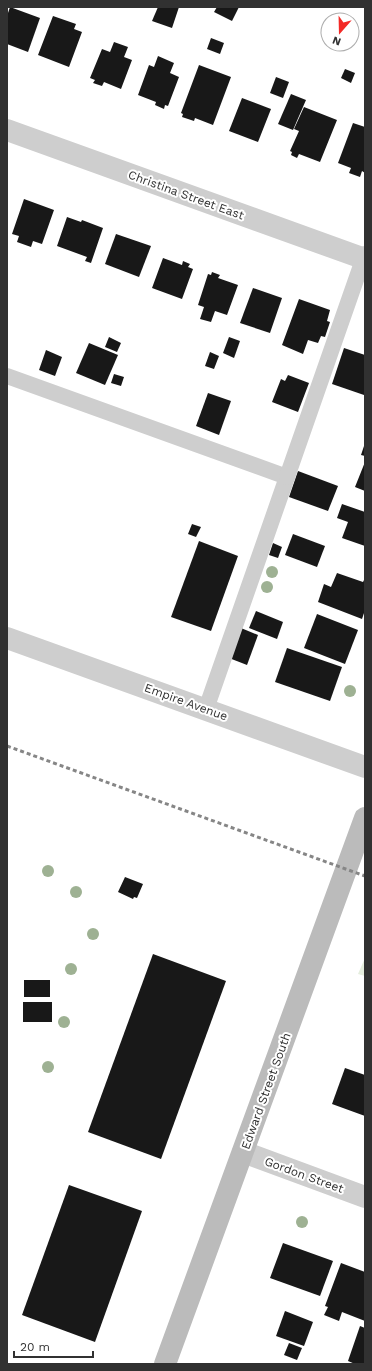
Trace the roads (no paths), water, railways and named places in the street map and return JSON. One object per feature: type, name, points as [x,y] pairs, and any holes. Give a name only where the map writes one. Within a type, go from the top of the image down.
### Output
[{"type":"main road","name":"Edward Street South","points":[[165,1364],[365,818]]},
{"type":"street","name":"Christina Street East","points":[[7,130],[364,257]]},
{"type":"street","name":"Empire Avenue","points":[[7,638],[365,767]]},
{"type":"street","name":"Gordon Street","points":[[243,1152],[365,1197]]},
{"type":"lane","points":[[206,709],[364,257]]},
{"type":"lane","points":[[7,376],[287,477]]},
{"type":"railway","points":[[7,746],[365,876]]}]
